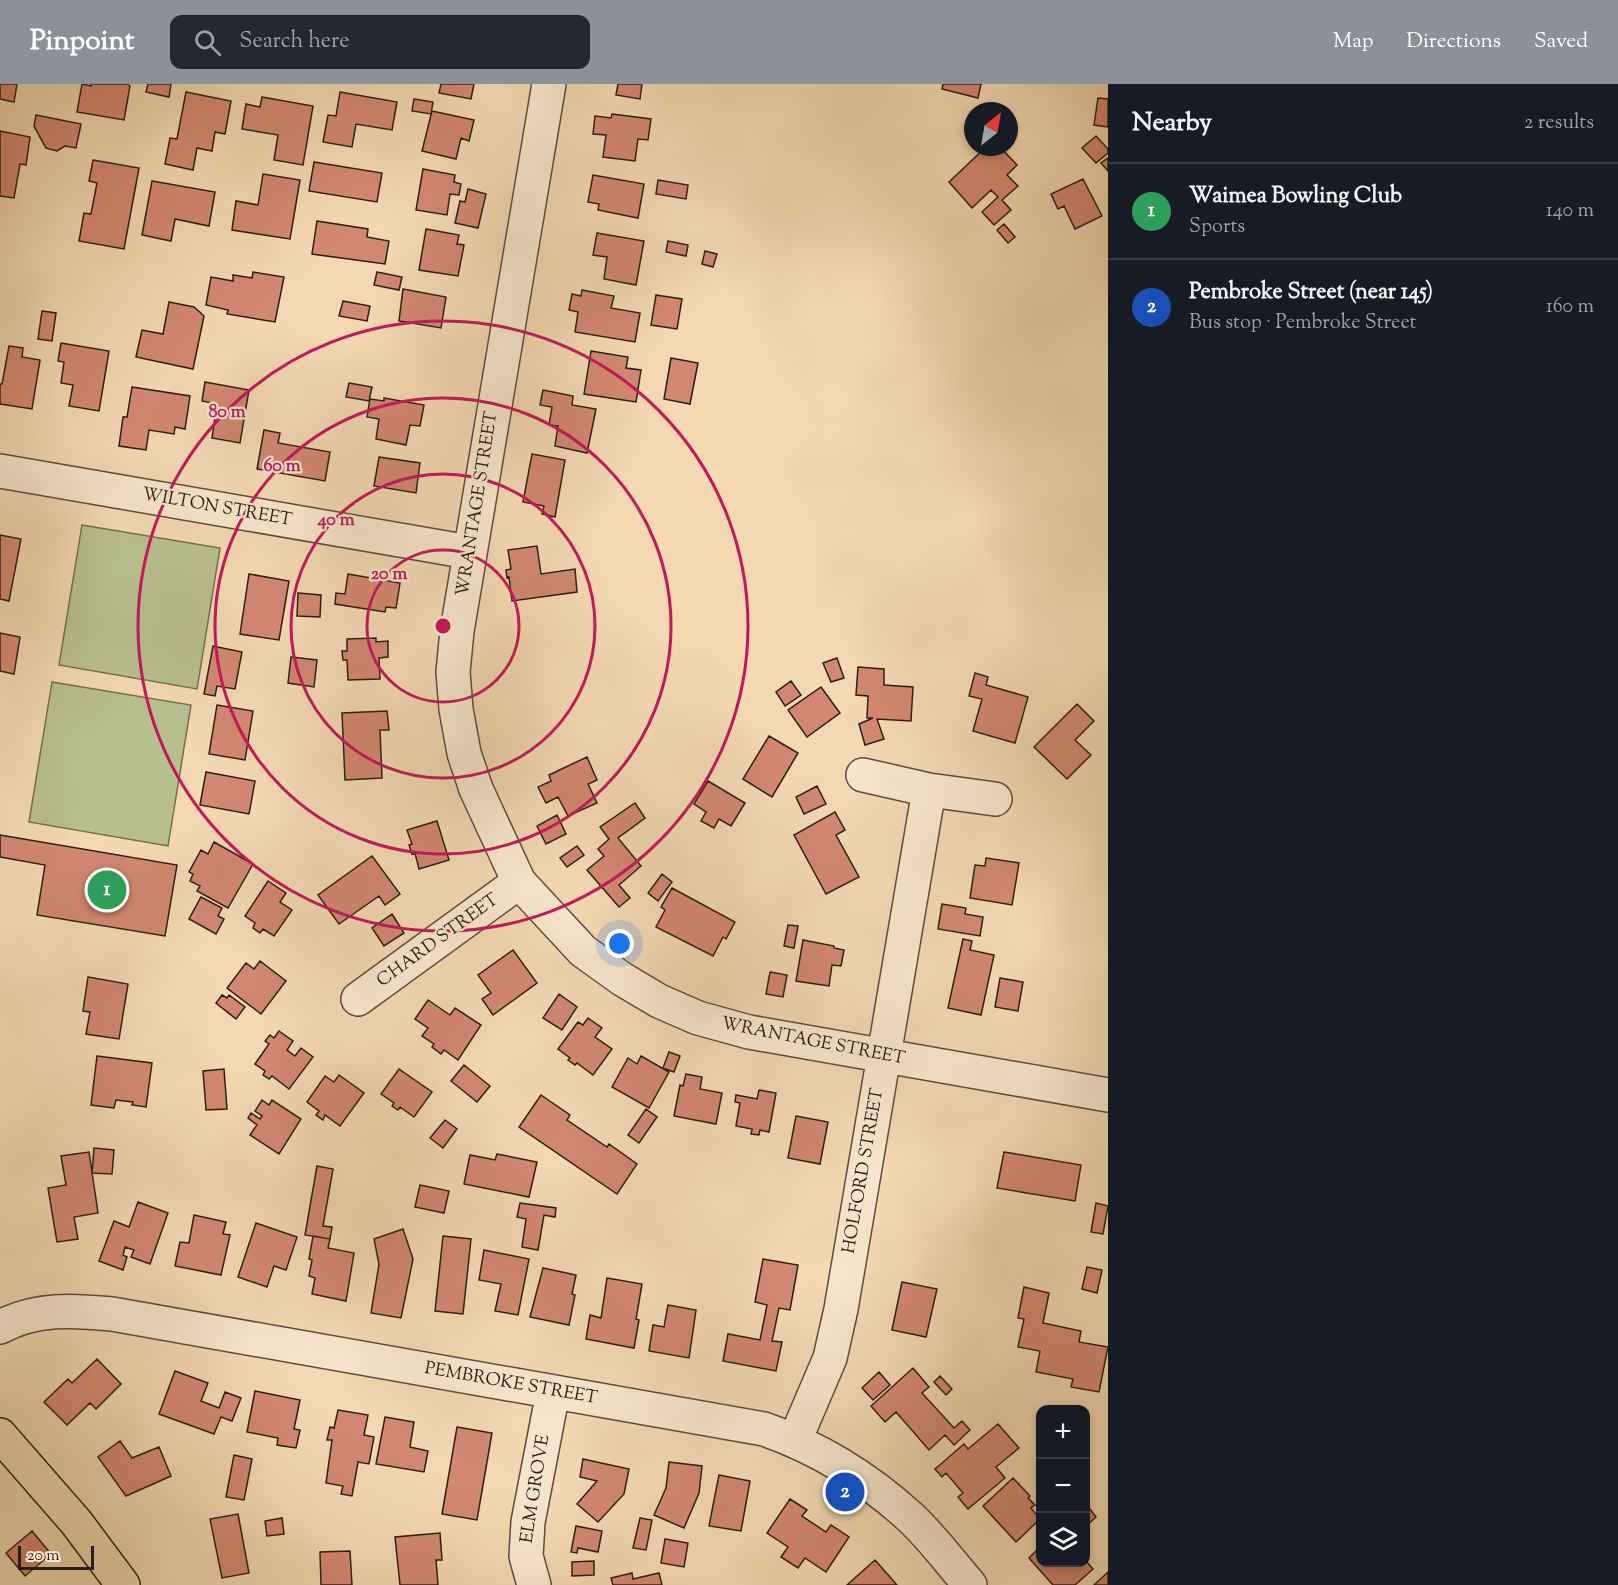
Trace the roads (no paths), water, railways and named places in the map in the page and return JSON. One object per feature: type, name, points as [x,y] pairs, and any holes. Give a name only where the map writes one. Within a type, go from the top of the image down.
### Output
[{"type":"main road","points":[[0,1435],[76,1522],[123,1585]]},
{"type":"street","name":"WRANTAGE STREET","points":[[549,84],[469,552],[453,672],[456,709],[464,753],[476,789],[519,882],[583,951],[622,980],[659,1001],[698,1018],[749,1032],[1108,1095]]},
{"type":"street","name":"WILTON STREET","points":[[0,471],[469,552]]},
{"type":"street","points":[[863,775],[929,790],[995,799]]},
{"type":"street","name":"HOLFORD STREET","points":[[795,1440],[830,1358],[841,1309],[929,790]]},
{"type":"street","name":"CHARD STREET","points":[[358,999],[519,882]]},
{"type":"street","name":"PEMBROKE STREET","points":[[0,1327],[14,1320],[42,1312],[73,1310],[112,1314],[764,1429],[795,1440],[830,1457],[870,1483],[910,1517],[970,1585]]},
{"type":"street","name":"ELM GROVE","points":[[534,1585],[526,1556],[528,1522],[553,1392]]},
{"type":"place","name":"Waimea Bowling Club","points":[[107,890]]},
{"type":"place","name":"Pembroke Street (near 145)","points":[[845,1492]]}]
